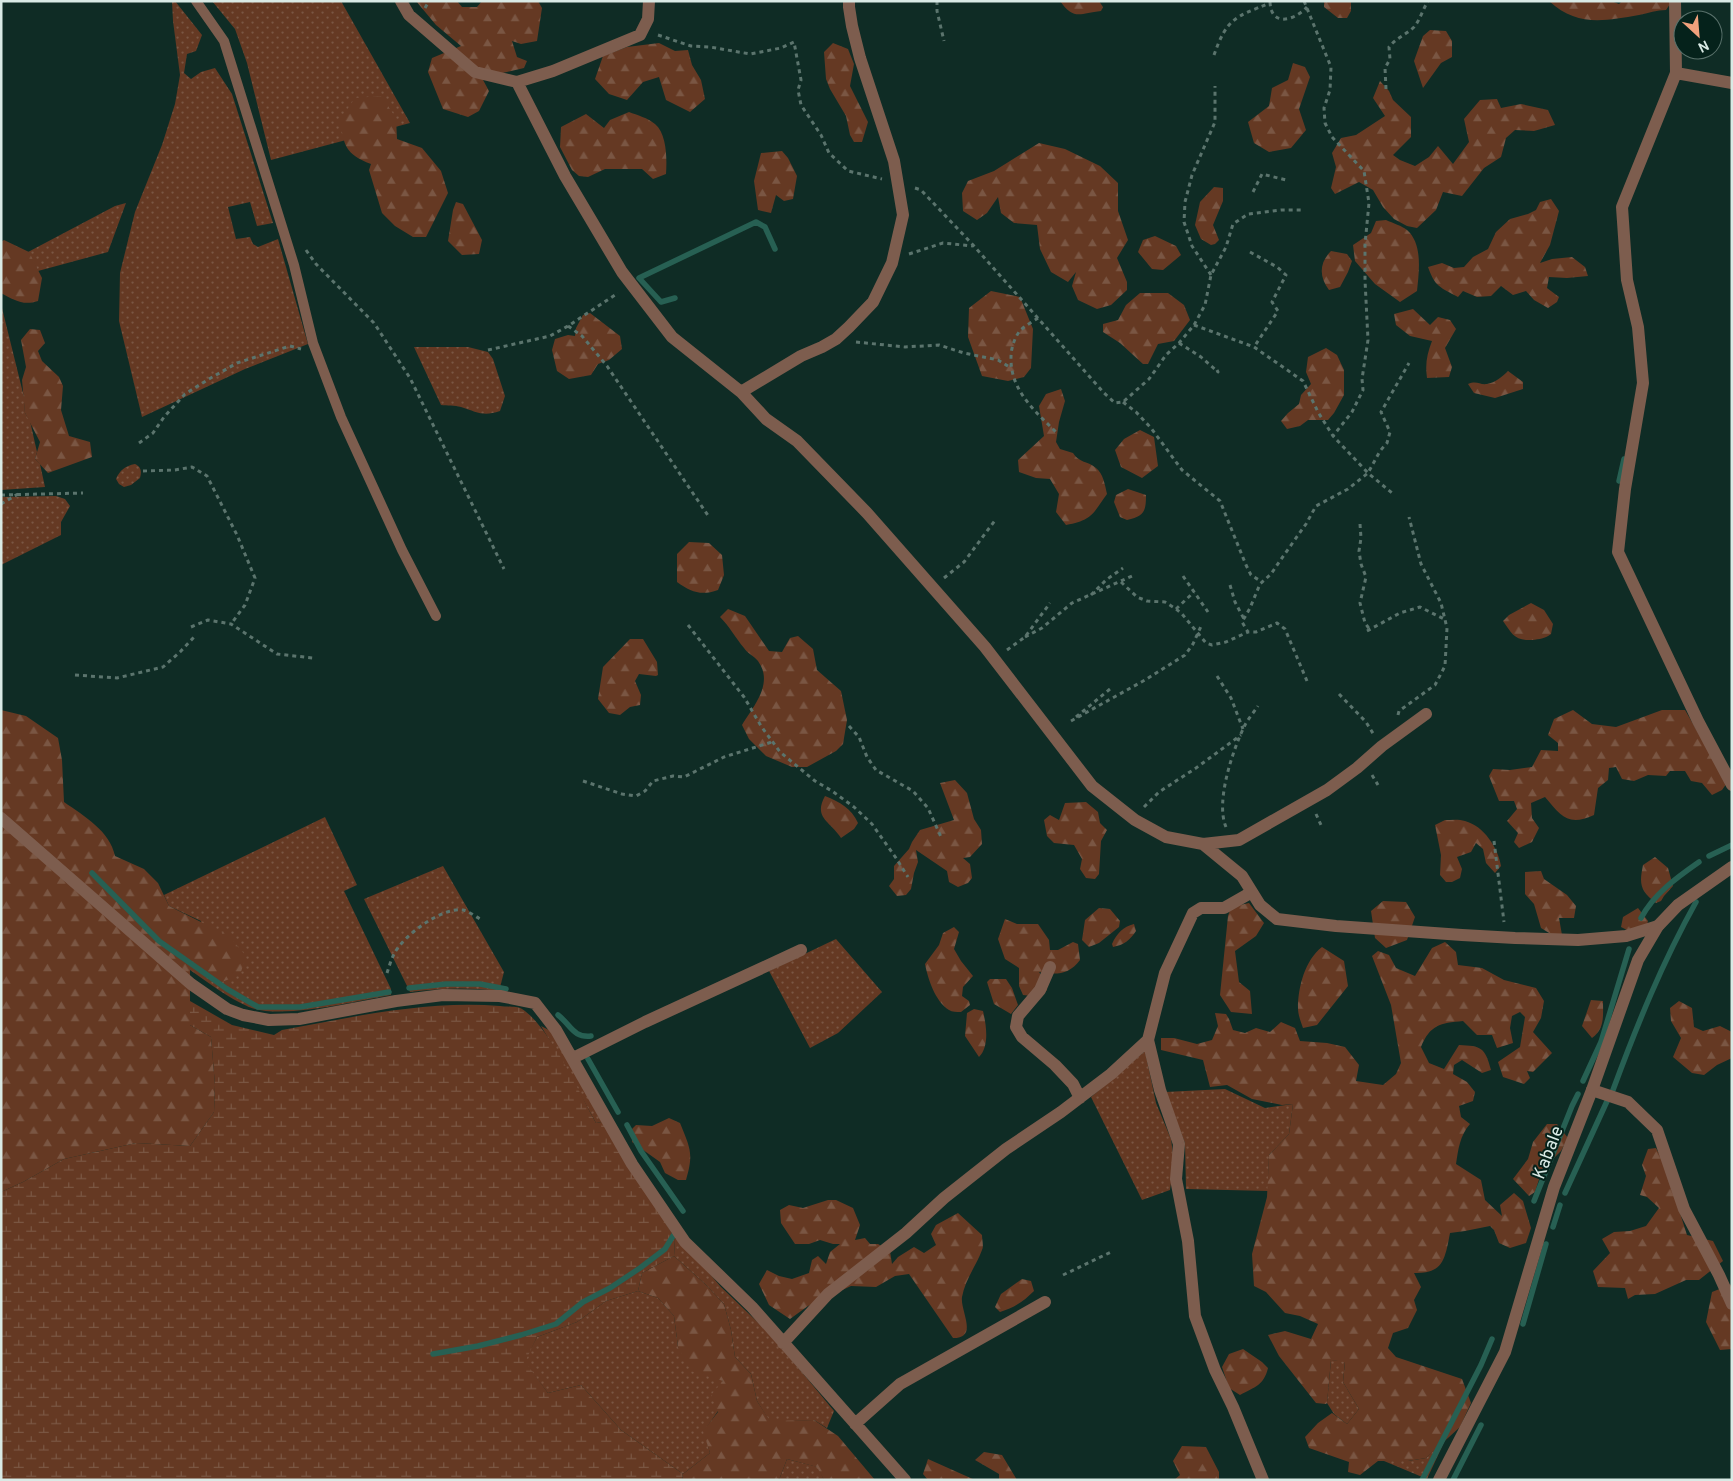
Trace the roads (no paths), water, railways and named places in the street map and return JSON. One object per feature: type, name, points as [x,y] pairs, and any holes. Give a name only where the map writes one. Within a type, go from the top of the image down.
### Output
[{"type":"street","points":[[401,1],[409,15],[475,72],[517,82],[554,71],[640,35],[648,19],[649,1]]},
{"type":"street","points":[[741,392],[801,356],[822,348],[836,339],[873,302],[890,267],[903,215],[894,161],[860,58],[852,26],[849,1]]},
{"type":"street","points":[[1675,1],[1676,73],[1622,207],[1627,280],[1638,328],[1644,383],[1625,489],[1618,552],[1698,721],[1732,785]]},
{"type":"street","points":[[1676,73],[1732,83]]},
{"type":"street","points":[[517,82],[566,176],[622,272],[672,337],[741,392],[766,419],[797,441],[867,513],[994,658],[1092,786],[1135,820],[1166,837],[1203,844],[1239,840],[1327,790],[1426,714]]},
{"type":"street","points":[[1,818],[191,984],[227,1009],[243,1015],[269,1020],[299,1019],[396,1001],[443,995],[500,996],[535,1003],[556,1030],[632,1164],[685,1242],[752,1307],[905,1480]]},
{"type":"street","points":[[1203,844],[1242,876],[1260,905],[1277,919],[1336,926],[1506,938],[1578,940],[1626,936],[1658,926]]},
{"type":"street","name":"Kabale","points":[[1439,1480],[1505,1352],[1554,1187],[1592,1090],[1638,960],[1658,926],[1678,904],[1732,867]]},
{"type":"street","points":[[1252,892],[1224,908],[1201,908],[1193,913],[1165,973],[1148,1040],[1160,1090],[1179,1144],[1176,1179],[1188,1241],[1195,1316],[1215,1370],[1233,1407],[1263,1480]]},
{"type":"street","points":[[573,1058],[801,950]]},
{"type":"street","points":[[1050,967],[1040,990],[1018,1016],[1016,1027],[1022,1036],[1073,1084],[1080,1098]]},
{"type":"street","points":[[783,1343],[828,1294],[906,1233],[944,1198],[1006,1149],[1080,1098],[1111,1074],[1148,1040]]},
{"type":"street","points":[[1592,1090],[1628,1102],[1656,1130],[1684,1209],[1732,1304]]},
{"type":"street","points":[[854,1424],[900,1384],[1045,1302]]},
{"type":"lane","points":[[196,1],[224,40],[294,265],[313,343],[341,417],[402,550],[436,616]]},
{"type":"waterway","points":[[675,298],[661,302],[639,278],[756,222],[765,227],[775,249]]},
{"type":"waterway","points":[[1619,481],[1624,459]]},
{"type":"waterway","points":[[1709,856],[1732,845]]},
{"type":"waterway","points":[[1641,918],[1659,894],[1674,880],[1699,862]]},
{"type":"waterway","points":[[92,873],[159,941],[227,989],[258,1007],[300,1007],[389,992]]},
{"type":"waterway","points":[[1613,1090],[1651,994],[1696,902]]},
{"type":"waterway","points":[[1583,1081],[1601,1042],[1629,949]]},
{"type":"waterway","points":[[409,988],[446,984],[480,984],[506,989]]},
{"type":"waterway","points":[[558,1015],[576,1033],[591,1036]]},
{"type":"waterway","points":[[588,1059],[618,1112]]},
{"type":"waterway","points":[[1534,1201],[1578,1094]]},
{"type":"waterway","points":[[1565,1193],[1608,1099]]},
{"type":"waterway","points":[[627,1125],[641,1151],[683,1211]]},
{"type":"waterway","points":[[1553,1227],[1560,1205]]},
{"type":"waterway","points":[[433,1354],[478,1346],[556,1324],[583,1302],[610,1288],[640,1268],[665,1249],[673,1236]]},
{"type":"waterway","points":[[1523,1324],[1546,1244]]},
{"type":"waterway","points":[[1422,1480],[1481,1365],[1492,1339]]},
{"type":"waterway","points":[[1453,1480],[1481,1425]]}]
